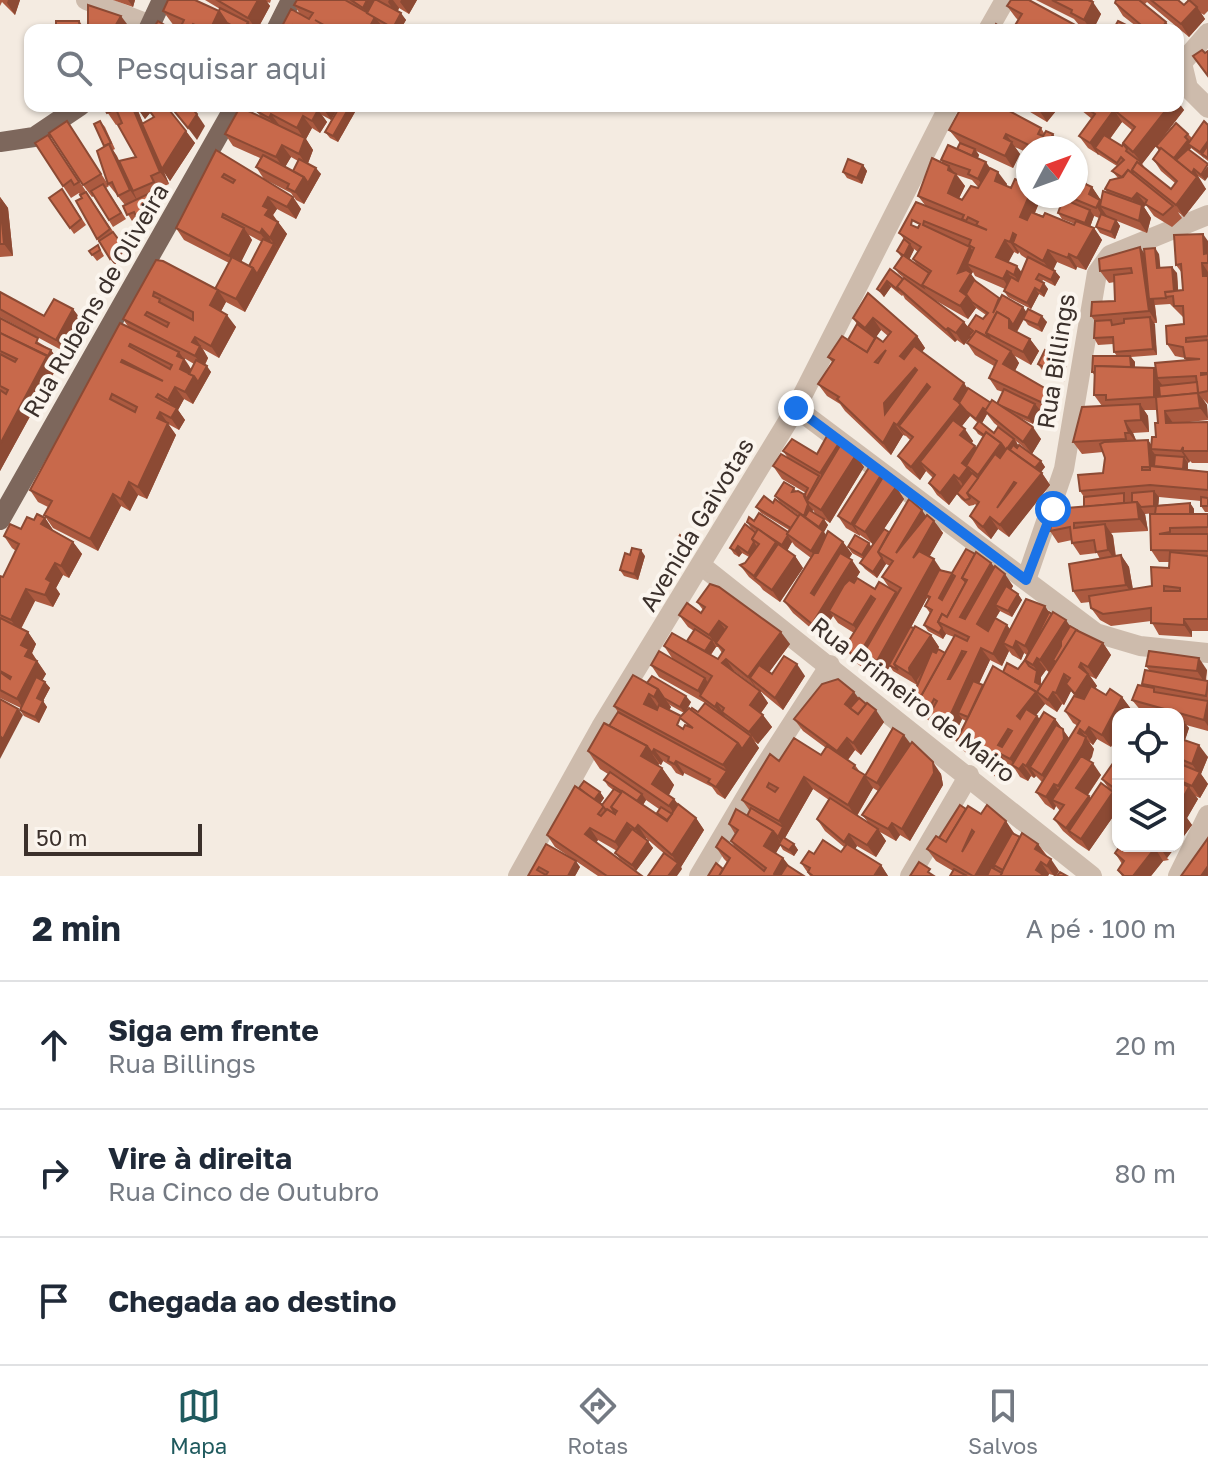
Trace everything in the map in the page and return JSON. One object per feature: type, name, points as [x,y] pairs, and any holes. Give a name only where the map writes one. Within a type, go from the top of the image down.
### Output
[{"type":"main road","points":[[151,24],[162,0]]},
{"type":"main road","points":[[279,24],[291,0]]},
{"type":"main road","points":[[0,142],[34,137],[71,112]]},
{"type":"main road","name":"Rua Rubens de Oliveira","points":[[0,520],[232,112]]},
{"type":"street","points":[[86,0],[143,24]]},
{"type":"street","points":[[991,24],[1005,0]]},
{"type":"street","points":[[1184,61],[1208,33]]},
{"type":"street","points":[[1184,71],[1188,88],[1208,108]]},
{"type":"street","name":"Avenida Gaivotas","points":[[518,876],[601,727],[796,408],[946,112]]},
{"type":"street","name":"Rua Billings","points":[[1026,580],[1064,469],[1097,273],[1110,255],[1208,215]]},
{"type":"street","points":[[796,408],[1096,633],[1140,646],[1208,653]]},
{"type":"street","name":"Rua Primeiro de Mairo","points":[[702,566],[969,775],[1079,872]]},
{"type":"street","points":[[699,876],[757,778],[830,665]]},
{"type":"street","points":[[910,876],[969,775]]},
{"type":"street","points":[[1178,876],[1208,815]]},
{"type":"building","points":[[168,0],[195,0],[219,11],[213,24],[182,24],[184,20],[163,11]]},
{"type":"building","points":[[217,0],[258,0],[248,18]]},
{"type":"building","points":[[297,0],[345,0],[375,17],[371,24],[322,24],[315,20],[322,24],[283,24],[291,9],[309,19],[313,13],[294,5]]},
{"type":"building","points":[[351,0],[367,0],[363,8]]},
{"type":"building","points":[[377,0],[401,13],[395,24],[386,24],[367,13]]},
{"type":"building","points":[[1011,0],[1029,0],[1073,24],[1016,24],[1022,14],[1007,6]]},
{"type":"building","points":[[1052,0],[1088,0],[1093,2],[1084,20]]},
{"type":"building","points":[[1116,0],[1139,0],[1166,22],[1140,24],[1115,3]]},
{"type":"building","points":[[1151,0],[1178,0],[1184,5],[1189,0],[1197,7],[1181,24]]},
{"type":"building","points":[[88,5],[121,16],[116,24],[88,24]]},
{"type":"building","points":[[220,8],[248,22],[229,24]]},
{"type":"building","points":[[56,21],[79,21],[79,24],[56,24]]},
{"type":"building","points":[[1202,50],[1205,53],[1208,51],[1208,76],[1193,56]]},
{"type":"building","points":[[117,112],[135,112],[160,172],[151,176],[154,182],[133,191],[119,161],[136,157],[118,125],[122,123]]},
{"type":"building","points":[[150,112],[171,112],[186,131],[162,169],[142,124],[154,117]]},
{"type":"building","points":[[175,112],[197,114],[188,128]]},
{"type":"building","points":[[237,112],[250,112],[305,138],[299,154],[282,145],[276,157],[225,134]]},
{"type":"building","points":[[258,112],[317,112],[312,121],[303,116],[297,128],[271,114],[269,118]]},
{"type":"building","points":[[337,112],[347,112],[333,136],[325,132]]},
{"type":"building","points":[[959,112],[1011,112],[1041,128],[1038,134],[1043,136],[1016,136],[1016,139],[1006,134],[1004,138],[1012,142],[1005,156],[949,130]]},
{"type":"building","points":[[1092,112],[1113,112],[1090,143],[1088,136],[1079,136],[1095,114]]},
{"type":"building","points":[[1116,112],[1164,112],[1133,152],[1123,143],[1135,127]]},
{"type":"building","points":[[67,121],[101,174],[83,185],[49,133]]},
{"type":"building","points":[[100,121],[111,143],[104,146],[94,124]]},
{"type":"building","points":[[1204,121],[1208,125],[1208,141],[1200,152],[1188,144]]},
{"type":"building","points":[[1176,123],[1188,134],[1185,137],[1188,140],[1174,158],[1156,146]]},
{"type":"building","points":[[48,135],[79,182],[74,185],[71,180],[63,186],[35,143]]},
{"type":"building","points":[[1104,135],[1123,144],[1126,151],[1141,162],[1137,162],[1132,173],[1128,170],[1122,177],[1112,171],[1124,160],[1121,157],[1117,163],[1095,148]]},
{"type":"building","points":[[960,143],[975,149],[972,156],[957,149]]},
{"type":"building","points":[[109,144],[130,190],[118,196],[112,182],[108,184],[97,151]]},
{"type":"building","points":[[948,145],[986,162],[978,179],[968,174],[970,170],[941,160]]},
{"type":"building","points":[[1161,148],[1197,177],[1176,205],[1132,170],[1137,162],[1171,189],[1177,181],[1153,159]]},
{"type":"building","points":[[1188,149],[1208,164],[1201,175],[1194,169],[1192,173],[1176,160]]},
{"type":"building","points":[[216,150],[293,197],[287,207],[268,197],[263,206],[269,209],[265,215],[278,222],[270,238],[262,229],[260,233],[223,214],[222,217],[244,228],[229,256],[176,228]],"holes":[[[224,174],[235,180],[233,183],[222,177]]]},
{"type":"building","points":[[263,155],[304,177],[295,192],[287,188],[289,184],[256,167]]},
{"type":"building","points":[[932,158],[949,166],[948,170],[956,174],[948,193],[962,200],[971,186],[978,188],[990,168],[998,172],[995,181],[1011,188],[1016,179],[1016,208],[1024,208],[1020,217],[1027,220],[1031,212],[1043,217],[1045,213],[1074,225],[1076,221],[1094,228],[1077,258],[1048,250],[1043,261],[1013,243],[1016,235],[1013,233],[1010,242],[1005,240],[996,257],[1017,266],[1014,275],[1007,271],[1003,279],[967,264],[974,248],[969,245],[971,240],[924,221],[923,225],[970,247],[958,273],[966,270],[971,273],[960,291],[967,296],[960,306],[922,285],[931,271],[913,259],[921,247],[899,233],[916,202],[987,230],[968,217],[966,221],[962,219],[964,215],[918,196]]},
{"type":"building","points":[[299,159],[316,168],[308,183],[293,171]]},
{"type":"building","points":[[848,159],[863,165],[857,178],[843,172]]},
{"type":"building","points":[[1128,170],[1173,206],[1163,215],[1145,204],[1147,200],[1137,193],[1132,199],[1105,189],[1110,180],[1123,177]]},
{"type":"building","points":[[103,184],[121,213],[109,220],[91,191]]},
{"type":"building","points":[[1088,185],[1092,187],[1089,194],[1100,200],[1096,208],[1088,205]]},
{"type":"building","points":[[62,189],[81,219],[70,228],[49,198]]},
{"type":"building","points":[[1103,191],[1142,205],[1139,221],[1100,206]]},
{"type":"building","points":[[86,192],[110,229],[97,239],[76,201]]},
{"type":"building","points":[[152,192],[156,202],[139,222],[134,212],[127,215],[123,206]]},
{"type":"building","points":[[0,202],[4,244],[0,244]]},
{"type":"building","points":[[1060,208],[1090,210],[1085,223],[1058,213]]},
{"type":"building","points":[[1101,214],[1116,220],[1111,232],[1096,227]]},
{"type":"building","points":[[113,232],[121,243],[110,259],[99,241]]},
{"type":"building","points":[[1203,234],[1204,254],[1208,253],[1208,263],[1202,263],[1203,276],[1208,276],[1208,336],[1186,338],[1186,342],[1208,340],[1208,373],[1201,375],[1208,374],[1208,391],[1198,393],[1196,376],[1157,378],[1155,363],[1200,359],[1185,358],[1183,347],[1167,344],[1166,326],[1184,324],[1183,306],[1174,306],[1173,296],[1165,297],[1165,292],[1183,290],[1181,264],[1176,265],[1174,235]]},
{"type":"building","points":[[263,239],[274,244],[257,274],[249,266]]},
{"type":"building","points":[[904,239],[910,244],[904,256],[897,251]]},
{"type":"building","points":[[98,245],[100,250],[92,255],[89,251]]},
{"type":"building","points":[[1140,247],[1149,311],[1091,316],[1092,302],[1115,301],[1114,275],[1132,273],[1131,268],[1100,271],[1099,259]]},
{"type":"building","points":[[1155,248],[1157,268],[1172,267],[1174,291],[1165,292],[1166,298],[1149,299],[1144,249]]},
{"type":"building","points":[[903,255],[929,273],[923,287],[894,268]]},
{"type":"building","points":[[232,257],[253,268],[236,299],[215,289]]},
{"type":"building","points":[[1028,257],[1055,271],[1051,280],[1039,274],[1036,279],[1044,283],[1040,291],[1035,288],[1027,303],[1004,291],[1011,277],[1018,281]]},
{"type":"building","points":[[156,260],[218,290],[210,305],[227,315],[211,346],[195,337],[192,342],[200,346],[195,356],[123,319]],"holes":[[[154,292],[193,312],[193,320],[159,302],[160,299],[153,296]],[[147,312],[169,323],[167,327],[145,315]]]},
{"type":"building","points":[[890,269],[903,279],[899,288],[898,290],[887,281],[880,291],[877,289]]},
{"type":"building","points":[[904,278],[964,322],[956,333],[948,328],[946,330],[897,287]]},
{"type":"building","points":[[974,280],[999,298],[993,313],[1002,295],[1023,307],[1013,325],[997,312],[986,333],[990,338],[976,331],[971,338],[969,336],[973,331],[968,327],[976,315],[983,319],[988,313],[966,294]]},
{"type":"building","points":[[0,292],[44,316],[54,299],[73,309],[56,340],[0,309]]},
{"type":"building","points":[[868,293],[917,336],[900,356],[904,359],[914,346],[964,383],[954,399],[961,404],[911,467],[898,456],[913,437],[899,426],[930,387],[927,384],[897,425],[894,423],[883,443],[837,399],[839,397],[818,384],[834,360],[828,357],[842,336],[867,352],[876,337],[883,342],[891,332],[873,318],[865,328],[853,318]],"holes":[[[915,368],[917,370],[885,414],[884,403]]]},
{"type":"building","points":[[1028,309],[1042,316],[1038,325],[1023,319]]},
{"type":"building","points":[[997,312],[1009,319],[1009,328],[1030,339],[1023,352],[986,333]]},
{"type":"building","points":[[1150,317],[1153,349],[1114,352],[1113,337],[1094,338],[1095,321],[1111,320],[1112,325],[1124,323],[1124,319]]},
{"type":"building","points":[[0,318],[38,338],[36,343],[51,350],[48,356],[0,333]]},
{"type":"building","points":[[120,323],[179,352],[177,356],[184,359],[180,369],[194,376],[185,392],[175,387],[168,400],[158,394],[156,397],[177,408],[171,418],[160,412],[157,418],[168,423],[138,487],[129,482],[121,499],[113,494],[90,539],[44,515],[52,501],[30,490]],"holes":[[[129,346],[172,365],[170,369]],[[122,360],[163,381],[121,362]],[[112,394],[137,407],[135,412],[110,399]]]},
{"type":"building","points":[[857,324],[875,338],[867,352],[848,340]]},
{"type":"building","points":[[976,331],[1011,351],[1003,364],[1048,390],[1045,404],[989,378],[997,361],[967,343]]},
{"type":"building","points":[[0,333],[47,356],[0,444],[0,390],[6,394],[8,390],[0,386],[0,354],[15,362],[17,359],[0,351]]},
{"type":"building","points":[[1045,350],[1062,356],[1060,376],[1038,364]]},
{"type":"building","points":[[1093,356],[1130,356],[1131,367],[1095,366],[1095,372],[1092,372]]},
{"type":"building","points":[[196,360],[207,366],[198,382],[189,374]]},
{"type":"building","points":[[1095,366],[1154,368],[1154,397],[1106,400],[1106,395],[1094,395]]},
{"type":"building","points":[[1197,382],[1198,393],[1160,397],[1159,386]]},
{"type":"building","points":[[968,388],[991,403],[986,410],[983,408],[976,419],[959,403]]},
{"type":"building","points":[[1004,389],[1035,404],[1028,418],[997,404]]},
{"type":"building","points":[[1198,393],[1200,408],[1165,411],[1166,423],[1208,422],[1208,451],[1183,451],[1183,447],[1181,451],[1151,449],[1152,437],[1156,437],[1155,423],[1158,423],[1156,397]]},
{"type":"building","points":[[992,400],[1033,427],[1023,442],[985,411]]},
{"type":"building","points":[[1140,404],[1141,420],[1125,421],[1129,433],[1125,433],[1126,439],[1073,442],[1082,407]]},
{"type":"building","points":[[953,420],[965,429],[960,435],[975,446],[962,463],[966,466],[986,432],[1001,443],[978,475],[968,467],[959,479],[954,475],[940,493],[929,483],[935,475],[920,462]]},
{"type":"building","points":[[979,421],[994,433],[998,427],[1014,439],[1006,450],[986,432],[984,435],[974,428]]},
{"type":"building","points":[[827,436],[839,443],[820,473],[783,451],[792,439],[817,454]]},
{"type":"building","points":[[1148,440],[1150,467],[1208,472],[1208,490],[1150,485],[1080,491],[1078,475],[1103,473],[1105,458],[1100,444]]},
{"type":"building","points":[[841,444],[856,455],[821,510],[807,501]]},
{"type":"building","points":[[1013,445],[1017,448],[1019,445],[1041,461],[1035,468],[1010,450]]},
{"type":"building","points":[[1007,448],[1042,473],[1000,525],[990,517],[983,527],[970,516],[979,502],[967,493],[995,454],[1000,458]]},
{"type":"building","points":[[781,454],[819,476],[807,498],[804,496],[808,488],[773,466]]},
{"type":"building","points":[[1155,455],[1184,457],[1183,469],[1154,466]]},
{"type":"building","points":[[870,466],[881,475],[851,524],[838,516]]},
{"type":"building","points":[[972,473],[978,478],[967,493],[970,498],[965,500],[957,493]]},
{"type":"building","points":[[883,477],[896,487],[865,532],[854,525]]},
{"type":"building","points":[[784,482],[794,488],[792,492],[805,495],[808,504],[804,516],[775,496]]},
{"type":"building","points":[[1154,491],[1154,506],[1141,507],[1137,502],[1132,502],[1132,493]]},
{"type":"building","points":[[1124,493],[1124,503],[1084,507],[1084,497]]},
{"type":"building","points":[[764,496],[773,503],[775,499],[799,517],[791,528],[756,507]]},
{"type":"building","points":[[1201,497],[1208,498],[1208,506],[1201,506]]},
{"type":"building","points":[[909,499],[922,510],[896,553],[927,515],[934,521],[913,558],[919,551],[934,559],[877,661],[865,655],[867,647],[901,588],[882,577],[893,561],[878,552]]},
{"type":"building","points":[[1137,502],[1139,519],[1074,523],[1074,528],[1105,524],[1108,550],[1096,552],[1094,540],[1072,543],[1070,527],[1050,531],[1055,509]]},
{"type":"building","points":[[1190,503],[1190,514],[1155,514],[1156,506]]},
{"type":"building","points":[[809,510],[824,519],[819,527],[805,517]]},
{"type":"building","points":[[759,513],[788,532],[782,545],[747,522],[749,517],[754,521]]},
{"type":"building","points":[[37,514],[45,518],[41,524],[73,542],[61,566],[55,563],[46,579],[51,582],[45,595],[26,589],[11,620],[0,615],[0,576],[3,577],[19,544],[4,536],[10,524],[21,529],[27,517],[34,520]]},
{"type":"building","points":[[800,514],[823,531],[811,551],[787,534]]},
{"type":"building","points":[[1150,514],[1208,514],[1208,527],[1170,528],[1170,532],[1159,534],[1208,534],[1208,551],[1151,550]]},
{"type":"building","points":[[745,524],[756,533],[748,553],[738,546],[735,551],[730,548]]},
{"type":"building","points":[[758,529],[776,542],[754,576],[740,565],[759,544],[752,539]]},
{"type":"building","points":[[884,529],[889,532],[878,552],[882,558],[873,572],[860,563]]},
{"type":"building","points":[[828,531],[843,542],[811,593],[814,595],[840,553],[852,560],[812,624],[784,601],[814,553],[818,553]]},
{"type":"building","points":[[680,535],[686,540],[682,546],[676,542]]},
{"type":"building","points":[[855,535],[869,543],[862,555],[848,547]]},
{"type":"building","points":[[778,544],[795,556],[772,590],[755,578]]},
{"type":"building","points":[[632,548],[641,550],[634,574],[620,570],[625,553],[630,555]]},
{"type":"building","points":[[966,549],[975,554],[962,578],[966,582],[947,617],[942,614],[938,622],[942,628],[939,633],[924,625],[932,610],[925,606],[930,597],[926,595],[939,570],[952,573]],"holes":[[[952,574],[955,576],[942,600],[939,598]]]},
{"type":"building","points":[[976,552],[991,563],[960,617],[965,619],[995,566],[1005,574],[977,624],[988,631],[995,618],[1007,625],[993,654],[981,648],[944,729],[916,705],[955,635],[967,641],[969,637],[938,622],[942,614],[947,617],[967,580],[962,578]],"holes":[[[962,651],[966,652],[948,679]],[[934,699],[937,701],[931,712],[928,711]]]},
{"type":"building","points":[[1170,552],[1208,556],[1208,619],[1184,619],[1184,625],[1151,623],[1151,608],[1103,614],[1091,608],[1089,596],[1152,586],[1151,567],[1169,568]],"holes":[[[1164,586],[1180,588],[1180,591],[1164,591]]]},
{"type":"building","points":[[1121,555],[1126,585],[1073,591],[1069,564]]},
{"type":"building","points":[[857,578],[875,589],[879,582],[896,592],[857,658],[847,650],[848,642],[875,599],[871,596],[853,625],[829,611],[844,585],[849,580],[854,583]]},
{"type":"building","points":[[710,584],[719,587],[781,632],[748,677],[726,659],[722,663],[760,691],[750,705],[763,715],[749,732],[722,712],[724,708],[717,703],[715,707],[700,696],[712,676],[664,646],[672,633],[718,659],[724,650],[716,643],[727,627],[719,621],[709,635],[679,615],[687,603],[701,613],[705,607],[697,602]]},
{"type":"building","points":[[1006,586],[1018,594],[1008,611],[995,605]]},
{"type":"building","points":[[1026,599],[1045,606],[1025,646],[1016,641],[1013,648],[1003,643]]},
{"type":"building","points":[[1049,612],[1052,614],[1026,658]]},
{"type":"building","points":[[1053,612],[1066,620],[1040,660],[1037,658],[1033,665],[1025,660]]},
{"type":"building","points":[[0,618],[28,632],[21,645],[29,649],[25,656],[37,661],[17,699],[0,690],[0,672],[11,677],[0,671]]},
{"type":"building","points":[[915,626],[931,635],[909,668],[910,674],[894,664]]},
{"type":"building","points":[[1070,626],[1077,630],[1056,662],[1053,660]]},
{"type":"building","points":[[910,627],[914,628],[894,664],[898,670],[889,665]]},
{"type":"building","points":[[695,629],[712,640],[705,651],[687,641]]},
{"type":"building","points":[[1076,630],[1103,643],[1088,667],[1081,663],[1079,667],[1088,674],[1075,694],[1066,684],[1070,678],[1064,674],[1056,693],[1053,692],[1048,700],[1037,692]]},
{"type":"building","points":[[938,649],[945,653],[916,705],[920,710],[907,699],[912,689],[915,691],[932,651],[936,653]]},
{"type":"building","points":[[659,651],[705,678],[698,691],[651,665]]},
{"type":"building","points":[[1149,651],[1199,658],[1197,671],[1146,666]]},
{"type":"building","points":[[784,656],[797,664],[775,698],[750,678],[759,665],[772,674]]},
{"type":"building","points":[[1025,660],[1037,671],[1035,682],[1041,685],[1037,692],[1003,672],[1007,663],[1018,669]]},
{"type":"building","points":[[993,666],[1036,692],[1017,716],[1020,719],[1026,709],[1037,716],[1010,759],[999,753],[990,767],[976,756],[978,753],[957,740]],"holes":[[[1008,729],[1012,731],[1002,747],[998,745]]]},
{"type":"building","points":[[1145,670],[1208,681],[1206,696],[1142,684]]},
{"type":"building","points":[[633,675],[658,689],[654,697],[649,694],[644,704],[657,710],[659,705],[681,716],[689,708],[738,743],[723,765],[614,706]],"holes":[[[680,718],[693,728],[685,725],[683,729],[677,725]]]},
{"type":"building","points":[[652,676],[686,696],[680,707],[647,683]]},
{"type":"building","points":[[36,677],[45,682],[37,698],[43,701],[35,717],[20,710]]},
{"type":"building","points":[[838,679],[854,692],[845,704],[858,714],[867,703],[876,710],[853,743],[847,738],[837,751],[794,719],[822,684]]},
{"type":"building","points":[[973,681],[983,685],[968,717],[958,713]]},
{"type":"building","points":[[1138,685],[1154,688],[1154,692],[1208,701],[1204,720],[1184,714],[1184,708],[1161,708],[1132,700]]},
{"type":"building","points":[[1091,686],[1106,695],[1110,689],[1122,697],[1116,708],[1112,708],[1112,716],[1102,735],[1089,727],[1085,733],[1080,729],[1078,733],[1086,737],[1083,745],[1058,786],[1054,784],[1046,797],[1036,792],[1080,721],[1065,711],[1074,696],[1084,699]]},
{"type":"building","points":[[859,698],[866,704],[858,714],[850,708]]},
{"type":"building","points":[[0,699],[18,709],[3,739],[0,736]]},
{"type":"building","points":[[705,703],[751,736],[742,749],[691,710],[698,712]]},
{"type":"building","points":[[618,712],[727,771],[716,787],[708,782],[710,779],[676,761],[674,764],[668,761],[669,757],[654,749],[652,753],[647,746],[609,726]]},
{"type":"building","points":[[1044,712],[1055,719],[1026,766],[1023,764],[1019,769],[1012,765]]},
{"type":"building","points":[[604,723],[647,746],[641,756],[662,768],[652,784],[674,799],[669,806],[588,751]]},
{"type":"building","points":[[1056,725],[1063,729],[1064,739],[1042,775],[1030,767]]},
{"type":"building","points":[[893,728],[904,735],[877,783],[865,776]]},
{"type":"building","points":[[794,738],[821,755],[827,746],[865,775],[848,805],[804,777],[779,821],[742,800],[770,754],[779,761]],"holes":[[[769,783],[778,788],[775,792],[767,787]]]},
{"type":"building","points":[[1184,740],[1199,745],[1192,764],[1184,761]]},
{"type":"building","points":[[912,742],[933,762],[934,773],[902,829],[892,823],[888,829],[862,815]]},
{"type":"building","points":[[1081,756],[1093,763],[1076,788],[1089,796],[1066,828],[1054,819],[1064,805],[1052,800]]},
{"type":"building","points":[[1112,765],[1112,786],[1102,779]]},
{"type":"building","points":[[1184,765],[1200,772],[1192,786],[1184,783]]},
{"type":"building","points":[[610,772],[642,794],[637,801],[604,780]]},
{"type":"building","points":[[584,781],[600,792],[594,800],[579,788]]},
{"type":"building","points":[[1101,783],[1112,791],[1081,839],[1069,831]]},
{"type":"building","points":[[575,786],[604,806],[598,814],[601,816],[607,809],[615,814],[617,811],[611,807],[622,791],[667,821],[678,804],[696,818],[672,855],[638,825],[635,829],[627,823],[615,842],[590,828],[585,834],[642,876],[607,876],[547,835]]},
{"type":"building","points":[[614,789],[621,793],[611,807],[615,814],[602,805]]},
{"type":"building","points":[[830,798],[878,829],[867,845],[849,834],[844,842],[817,819]]},
{"type":"building","points":[[960,805],[966,809],[946,842],[939,838]]},
{"type":"building","points":[[987,805],[1006,821],[975,876],[927,849],[936,836],[946,842],[968,806],[981,814]]},
{"type":"building","points":[[661,807],[672,814],[667,820],[657,813]]},
{"type":"building","points":[[751,808],[783,827],[778,837],[747,816]]},
{"type":"building","points":[[736,809],[773,831],[764,846],[783,858],[774,874],[777,876],[719,876],[730,858],[716,847],[722,837],[764,871],[766,868],[731,841],[738,830],[729,824]]},
{"type":"building","points":[[632,829],[648,841],[632,865],[615,853]]},
{"type":"building","points":[[1012,833],[1020,837],[1003,870],[994,865]]},
{"type":"building","points":[[1022,833],[1038,844],[1035,849],[1051,859],[1047,866],[1041,862],[1036,870],[1041,876],[1000,876]]},
{"type":"building","points":[[783,837],[794,844],[789,850],[779,844]]},
{"type":"building","points":[[1208,838],[1208,866],[1201,876],[1181,876]]},
{"type":"building","points":[[823,840],[841,852],[847,844],[881,865],[874,876],[813,876],[808,872],[810,868],[801,863],[809,851],[814,854]]},
{"type":"building","points":[[546,844],[576,861],[568,876],[528,876]]},
{"type":"building","points":[[1152,852],[1133,876],[1124,876],[1118,870],[1124,861],[1115,853]]},
{"type":"building","points":[[664,853],[678,863],[668,876],[648,876]]},
{"type":"building","points":[[919,862],[930,869],[928,872],[934,876],[910,876]]},
{"type":"building","points":[[716,863],[723,869],[719,876],[708,876]]},
{"type":"building","points":[[787,865],[804,876],[780,876]]},
{"type":"building","points":[[991,867],[1002,873],[1000,876],[987,876]]},
{"type":"building","points":[[954,869],[967,876],[950,876]]},
{"type":"route","points":[[796,408],[1026,580],[1053,509]]}]
